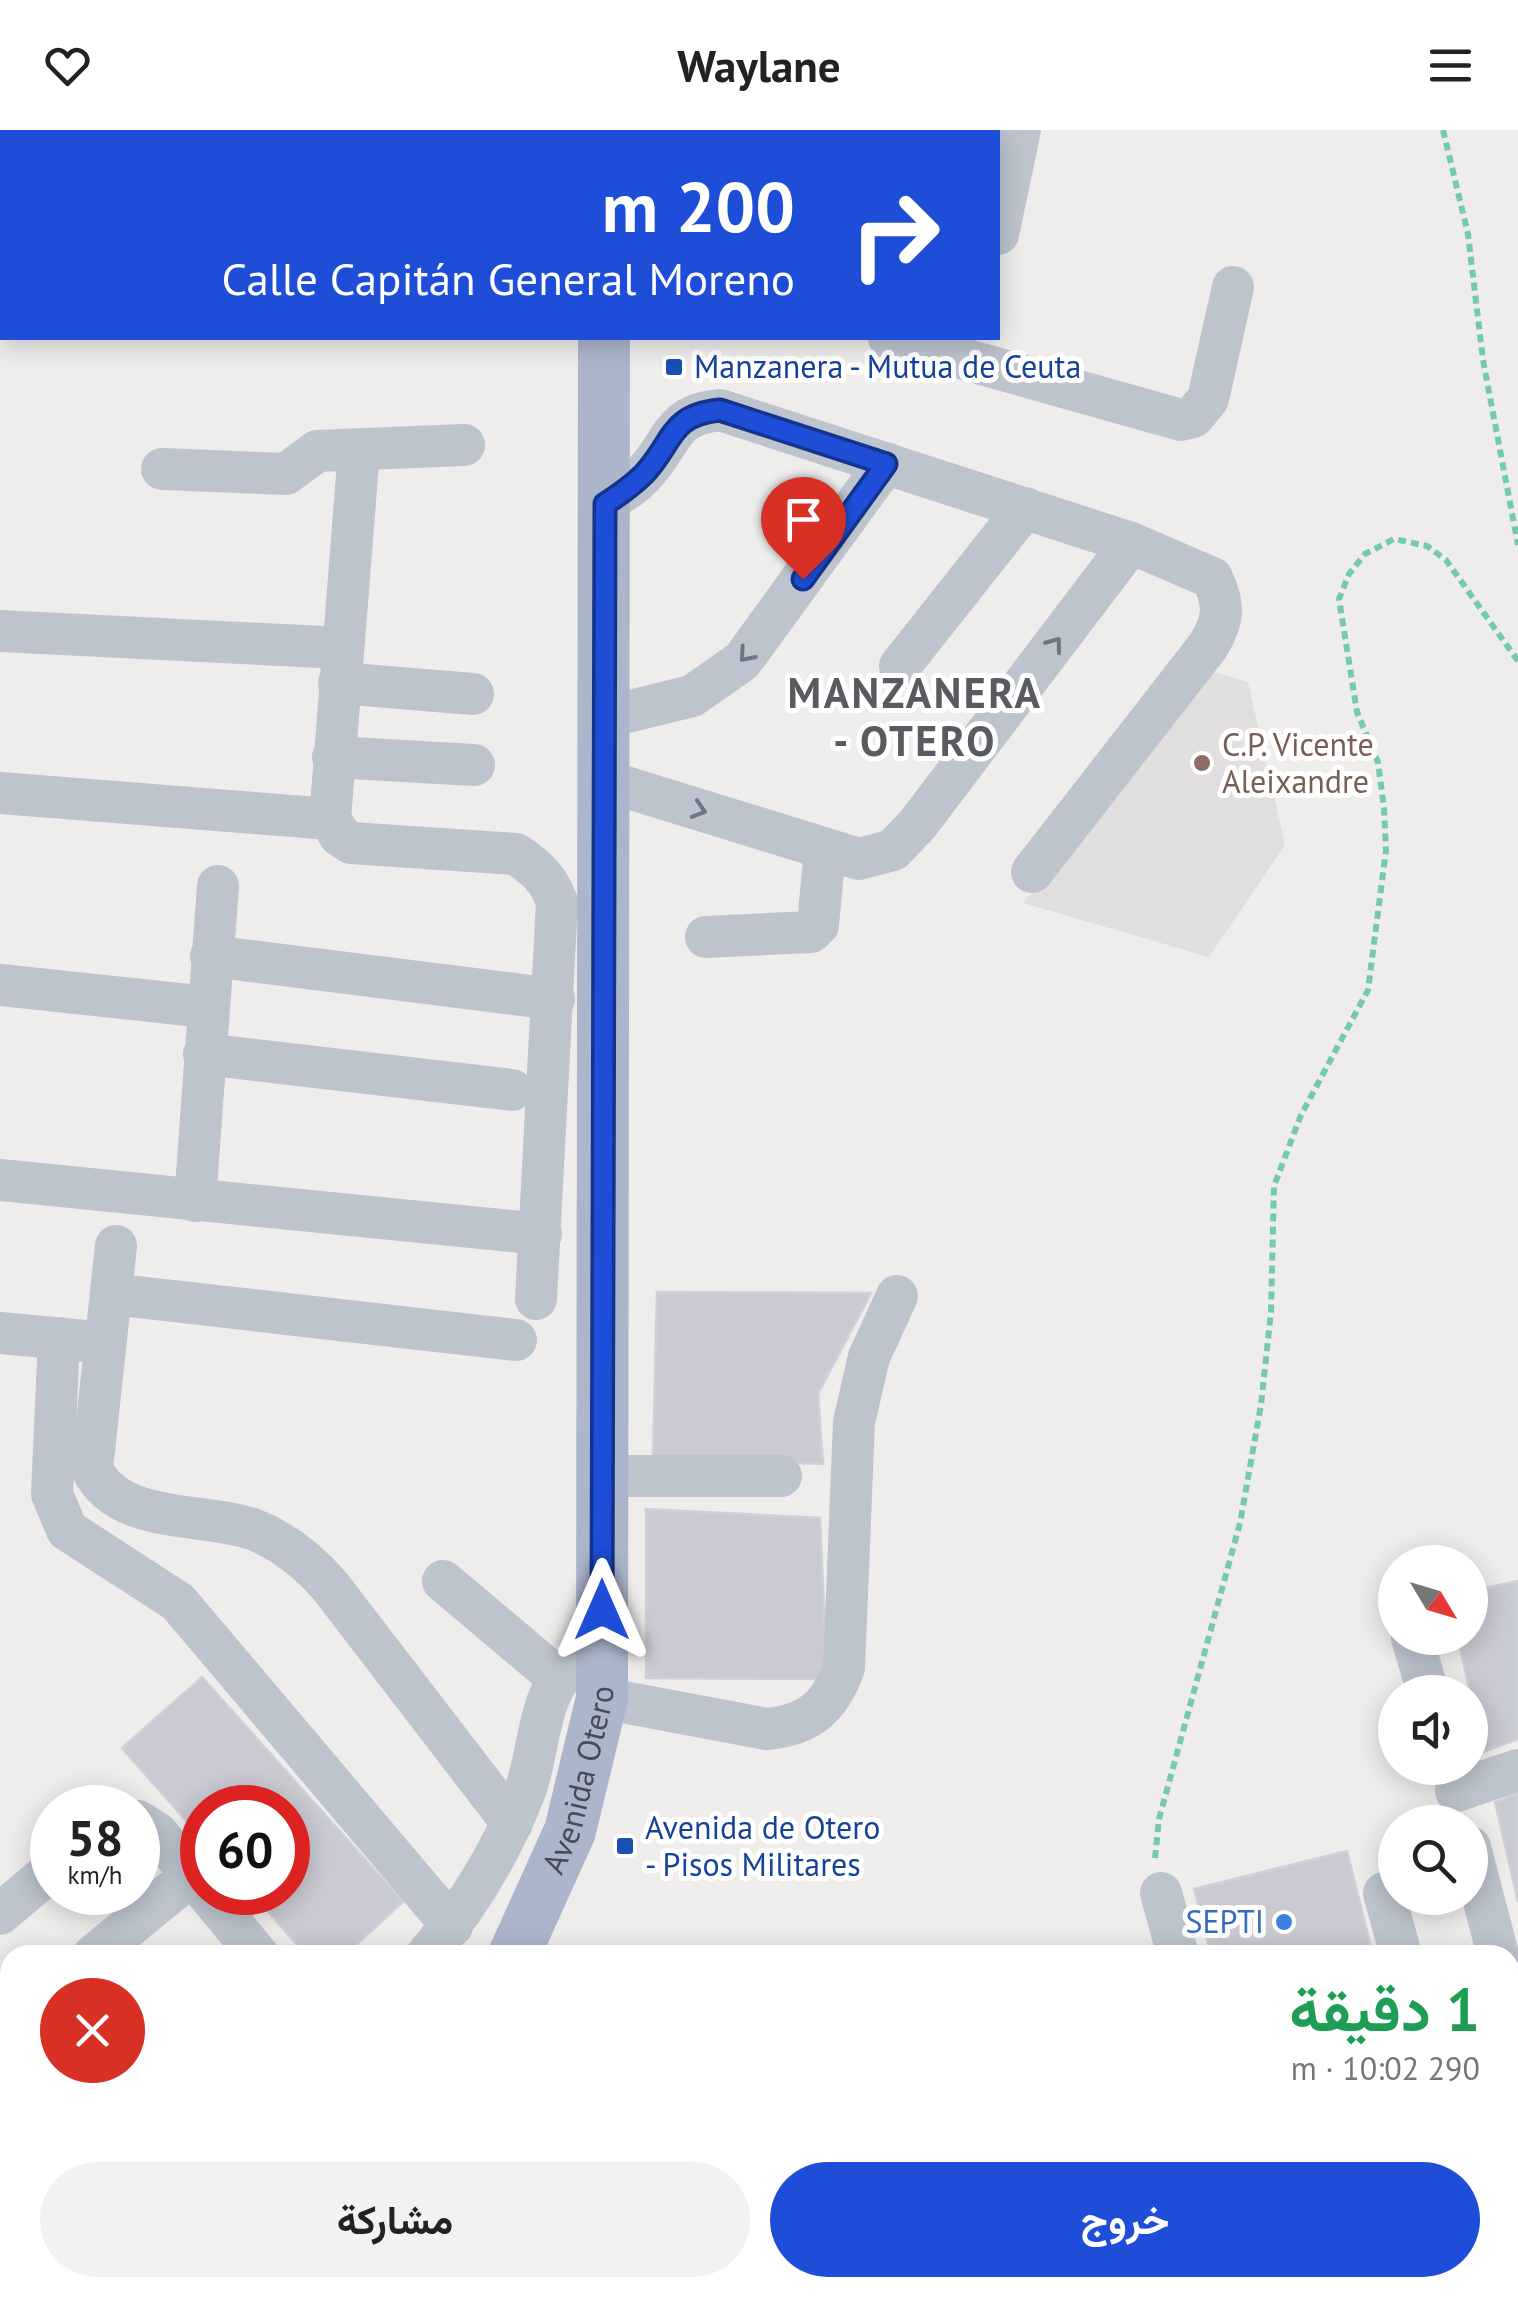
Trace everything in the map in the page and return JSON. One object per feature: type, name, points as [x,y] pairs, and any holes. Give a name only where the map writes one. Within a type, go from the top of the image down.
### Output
[{"type":"main road","name":"Avenida Otero","points":[[519,1945],[570,1831],[587,1684],[603,1476],[604,340]]},
{"type":"street","points":[[1000,225],[1020,130]]},
{"type":"street","points":[[904,340],[973,349],[1180,420],[1193,417],[1208,399],[1233,287]]},
{"type":"street","points":[[605,504],[646,472],[680,422],[698,412],[720,410],[1132,543],[1212,578],[1223,600],[1221,625],[1032,872]]},
{"type":"street","points":[[162,470],[286,474],[317,451],[464,445]]},
{"type":"street","points":[[358,450],[330,820],[340,836],[351,843],[516,854],[546,878],[557,902],[536,1299]]},
{"type":"street","points":[[606,717],[692,696],[742,662],[886,464]]},
{"type":"street","points":[[900,666],[1025,508]]},
{"type":"street","points":[[606,781],[859,859],[893,850],[917,825],[1132,543]]},
{"type":"street","points":[[0,632],[340,666],[473,694]]},
{"type":"street","points":[[333,757],[474,765]]},
{"type":"street","points":[[0,793],[330,820]]},
{"type":"street","points":[[706,937],[811,932],[818,925],[826,849]]},
{"type":"street","points":[[194,1201],[218,886]]},
{"type":"street","points":[[211,956],[554,999]]},
{"type":"street","points":[[0,985],[207,1007]]},
{"type":"street","points":[[204,1054],[512,1090]]},
{"type":"street","points":[[0,1180],[541,1234]]},
{"type":"street","points":[[116,1246],[92,1469],[99,1483],[129,1504],[254,1530],[296,1553],[330,1586],[512,1822]]},
{"type":"street","points":[[111,1294],[516,1340]]},
{"type":"street","points":[[443,1581],[587,1684],[767,1729],[794,1726],[818,1714],[835,1693],[844,1668],[854,1422],[870,1357],[897,1296]]},
{"type":"street","points":[[0,1334],[106,1343]]},
{"type":"street","points":[[59,1338],[52,1494],[59,1519],[78,1538],[178,1602],[440,1940],[481,1882],[526,1789],[587,1684]]},
{"type":"street","points":[[603,1476],[781,1476]]},
{"type":"street","points":[[1456,1794],[1518,1770]]},
{"type":"street","points":[[160,1836],[180,1861]]},
{"type":"street","points":[[0,1914],[30,1889]]},
{"type":"street","points":[[1161,1893],[1175,1945]]},
{"type":"street","points":[[109,1945],[180,1898]]},
{"type":"street","points":[[225,1915],[250,1945]]},
{"type":"street","points":[[1390,1915],[1398,1945]]},
{"type":"street","points":[[1488,1915],[1495,1945]]},
{"type":"path","points":[[1443,130],[1468,234],[1483,360],[1518,545]]},
{"type":"path","points":[[1161,1893],[1155,1856],[1159,1819],[1240,1522],[1261,1405],[1271,1312],[1274,1186],[1301,1115],[1368,990],[1386,850],[1385,822],[1378,762],[1358,712],[1339,599],[1349,574],[1365,554],[1394,539],[1427,546],[1446,560],[1518,661]]},
{"type":"shaded area","name":"C.P. Vicente Aleixandre","points":[[1213,672],[1248,682],[1285,845],[1209,957],[1023,903]]},
{"type":"building","points":[[657,1292],[871,1293],[818,1394],[823,1464],[653,1458]]},
{"type":"building","points":[[646,1509],[820,1518],[827,1679],[646,1678]]},
{"type":"building","points":[[1518,1581],[1518,1739],[1488,1750],[1488,1675],[1466,1675],[1462,1655],[1488,1655],[1488,1587]]},
{"type":"building","points":[[202,1677],[298,1785],[180,1785],[180,1814],[160,1791],[160,1785],[155,1785],[122,1748]]},
{"type":"building","points":[[1518,1793],[1518,1902],[1495,1802]]},
{"type":"building","points":[[310,1798],[403,1902],[356,1945],[297,1945],[271,1915],[310,1915]]},
{"type":"building","name":"SEPTI","points":[[1347,1851],[1370,1945],[1208,1945],[1194,1889]]},
{"type":"place","name":"Manzanera - Mutua de Ceuta","points":[[674,367]]},
{"type":"place","name":"C.P. Vicente Aleixandre","points":[[1202,763]]},
{"type":"place","name":"Avenida de Otero - Pisos Militares","points":[[625,1846]]},
{"type":"place","name":"SEPTI","points":[[1284,1922]]},
{"type":"district","name":"MANZANERA - OTERO","points":[[915,717]]},
{"type":"route","points":[[602,1610],[605,504],[646,472],[680,422],[698,412],[720,410],[886,464],[803,579]]}]
